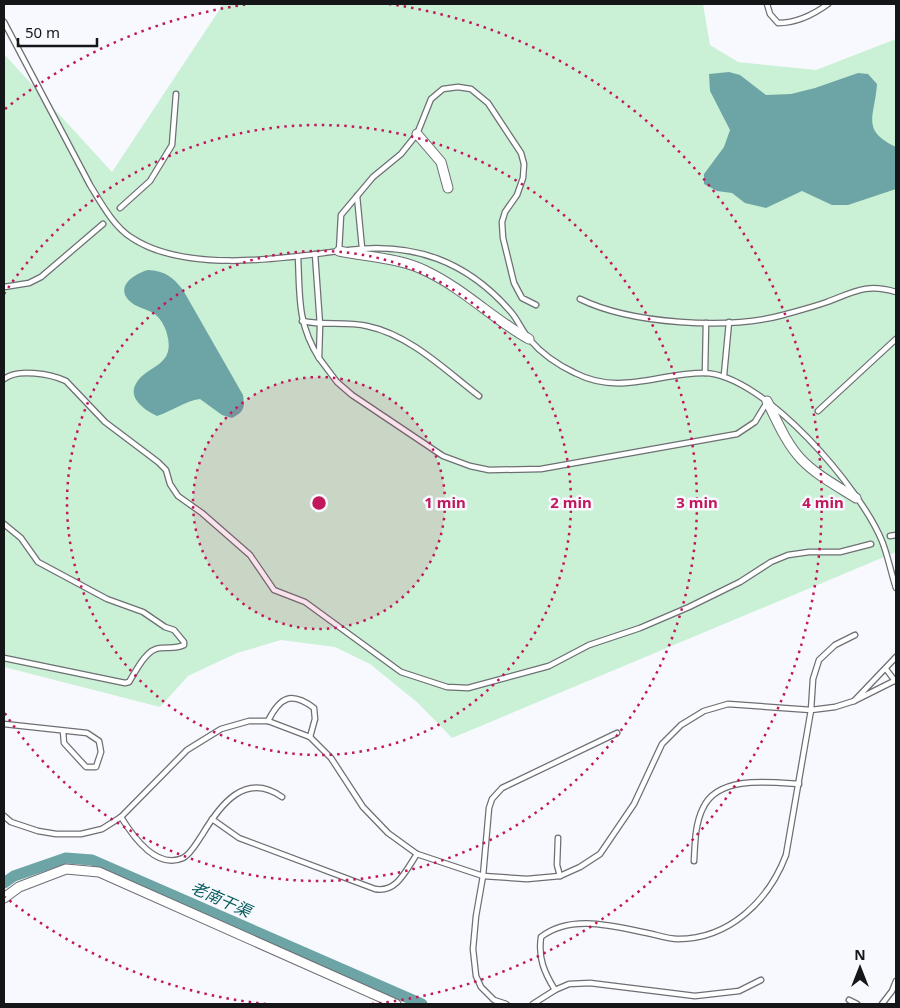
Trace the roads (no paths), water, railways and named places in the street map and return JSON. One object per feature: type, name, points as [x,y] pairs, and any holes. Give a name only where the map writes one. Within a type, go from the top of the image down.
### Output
[{"type":"street","points":[[418,134],[441,162],[448,188]]},
{"type":"street","points":[[339,251],[424,269],[451,284],[503,325],[529,339]]},
{"type":"street","points":[[767,401],[783,434],[800,458],[820,475],[856,498]]},
{"type":"street","points":[[4,898],[19,887],[66,869],[99,872],[396,1004]]},
{"type":"lane","points":[[767,4],[770,14],[778,23],[788,23],[815,14],[828,4]]},
{"type":"lane","points":[[4,22],[90,185],[104,208],[132,238],[154,248],[190,257],[227,261],[298,257],[362,248],[393,248],[426,253],[455,266],[488,289],[511,312],[529,339],[551,360],[597,382],[615,385],[705,373],[724,376],[767,401],[793,422],[826,457],[856,498],[882,542],[896,588]]},
{"type":"lane","points":[[339,251],[341,215],[373,177],[401,154],[418,134],[431,99],[444,89],[458,87],[472,89],[488,104],[521,153],[524,164],[523,178],[504,217],[503,238],[514,283],[522,298],[536,304]]},
{"type":"lane","points":[[120,208],[150,181],[172,145],[176,94]]},
{"type":"lane","points":[[357,196],[362,248]]},
{"type":"lane","points":[[4,287],[41,278],[103,224]]},
{"type":"lane","points":[[316,254],[320,325],[319,358]]},
{"type":"lane","points":[[298,257],[302,321],[307,339],[337,382],[352,395],[444,456],[470,466],[489,470],[541,469],[736,434],[755,422],[767,401]]},
{"type":"lane","points":[[580,299],[600,309],[641,318],[706,323],[780,316],[827,302],[857,289],[881,287],[896,292]]},
{"type":"lane","points":[[302,321],[320,325],[364,325],[385,330],[405,339],[479,396]]},
{"type":"lane","points":[[724,376],[729,322]]},
{"type":"lane","points":[[705,373],[706,323]]},
{"type":"lane","points":[[818,411],[896,339]]},
{"type":"lane","points":[[4,379],[16,373],[58,377],[66,381],[105,422],[166,470],[170,484],[178,496],[202,513],[250,554],[274,590],[305,602],[401,672],[447,688],[468,688],[549,666],[589,645],[640,628],[689,607],[740,582],[771,562],[788,555],[809,552],[840,552],[871,544]]},
{"type":"lane","points":[[4,658],[125,683],[129,682],[149,654],[157,648],[178,648],[184,645],[184,642],[174,630],[165,627],[143,612],[108,598],[38,562],[21,538],[5,526]]},
{"type":"lane","points":[[890,536],[896,535]]},
{"type":"lane","points":[[555,990],[544,971],[538,952],[541,936],[553,928],[574,923],[678,939],[706,935],[730,925],[749,912],[766,892],[780,872],[786,855],[811,710],[813,679],[819,660],[835,645],[855,635]]},
{"type":"lane","points":[[854,701],[896,657]]},
{"type":"lane","points":[[4,816],[11,822],[38,831],[56,834],[81,834],[102,829],[121,816],[187,750],[221,729],[249,721],[268,721],[310,737],[331,758],[363,807],[388,833],[418,854],[483,876],[526,879],[560,876],[580,867],[600,854],[634,804],[662,744],[681,725],[704,711],[728,704],[811,710],[835,707],[854,701],[896,681],[886,669]]},
{"type":"lane","points":[[268,721],[276,705],[287,699],[302,700],[314,708],[315,719],[310,737]]},
{"type":"lane","points":[[4,724],[87,733],[99,741],[101,752],[96,767],[86,767],[64,743],[63,731]]},
{"type":"lane","points":[[506,1004],[494,1000],[481,987],[476,976],[474,950],[475,924],[483,876],[489,808],[492,799],[502,788],[617,733]]},
{"type":"lane","points":[[694,861],[696,828],[703,806],[720,790],[741,782],[799,784]]},
{"type":"lane","points":[[121,816],[136,841],[151,852],[168,859],[182,858],[191,851],[212,819],[229,799],[244,789],[258,787],[272,790],[282,797]]},
{"type":"lane","points":[[212,819],[239,838],[375,889],[385,891],[394,888],[418,854]]},
{"type":"lane","points":[[558,838],[557,865],[560,876]]},
{"type":"lane","points":[[533,1004],[555,990],[569,984],[590,983],[695,996],[717,995],[738,991],[761,980]]},
{"type":"lane","points":[[882,1004],[892,991],[896,980]]},
{"type":"lane","points":[[849,1000],[856,1004]]},
{"type":"water","points":[[729,72],[740,75],[766,95],[791,94],[858,73],[868,74],[877,84],[872,121],[874,128],[885,141],[896,147],[896,189],[848,205],[832,205],[802,191],[766,208],[745,203],[732,193],[717,191],[704,184],[704,174],[724,147],[730,130],[710,91],[709,74]]},
{"type":"water","points":[[148,270],[168,276],[183,290],[243,395],[243,409],[236,416],[232,418],[222,415],[200,399],[157,416],[138,403],[134,393],[137,382],[142,376],[160,364],[168,353],[169,345],[166,330],[155,314],[132,303],[124,292],[127,282],[131,278]]},
{"type":"waterway","name":"老南干渠","points":[[4,883],[14,876],[66,858],[92,860],[422,1004]]}]
